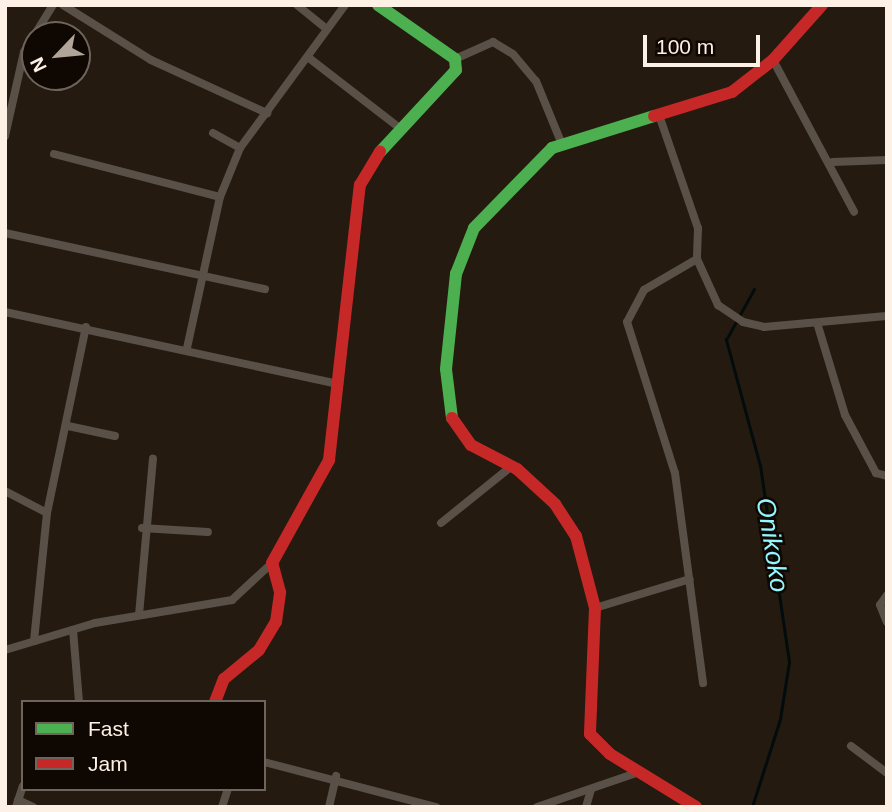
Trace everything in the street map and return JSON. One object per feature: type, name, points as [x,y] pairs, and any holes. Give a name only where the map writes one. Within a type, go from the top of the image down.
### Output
[{"type":"main road","points":[[216,700],[225,679],[259,650],[276,622],[280,592],[272,564],[329,460],[339,384],[356,198],[377,155],[456,71],[455,59],[378,5]]},
{"type":"main road","points":[[696,807],[639,772],[590,734],[595,608],[576,536],[555,504],[512,466],[471,445],[450,415],[446,369],[456,274],[474,228],[561,142],[659,116],[732,92],[773,60],[822,5]]},
{"type":"street","points":[[5,136],[15,87],[29,41],[53,5]]},
{"type":"street","points":[[63,5],[151,60],[267,113]]},
{"type":"street","points":[[297,5],[327,29]]},
{"type":"street","points":[[187,348],[220,197],[240,148],[309,58],[345,5]]},
{"type":"street","points":[[455,59],[493,42],[513,54],[536,81],[561,142]]},
{"type":"street","points":[[309,58],[401,129]]},
{"type":"street","points":[[773,60],[833,162],[854,212]]},
{"type":"street","points":[[5,87],[15,87]]},
{"type":"street","points":[[659,116],[698,228],[697,259],[718,305],[743,322],[818,326],[887,316]]},
{"type":"street","points":[[213,133],[240,148]]},
{"type":"street","points":[[54,154],[220,197]]},
{"type":"street","points":[[833,162],[887,160]]},
{"type":"street","points":[[5,233],[265,289]]},
{"type":"street","points":[[697,259],[643,290],[627,322],[667,437],[690,579],[703,683]]},
{"type":"street","points":[[5,312],[187,348],[339,384]]},
{"type":"street","points":[[818,326],[845,415],[876,473],[887,475]]},
{"type":"street","points":[[34,641],[47,513],[68,426],[86,327]]},
{"type":"street","points":[[68,426],[115,436]]},
{"type":"street","points":[[139,615],[142,528],[153,459]]},
{"type":"street","points":[[441,523],[512,466]]},
{"type":"street","points":[[5,491],[47,513]]},
{"type":"street","points":[[142,528],[197,526],[208,532]]},
{"type":"street","points":[[5,650],[73,630],[139,615],[232,600],[272,564]]},
{"type":"street","points":[[595,608],[690,579]]},
{"type":"street","points":[[887,595],[880,605],[887,622]]},
{"type":"street","points":[[73,630],[79,700]]},
{"type":"street","points":[[851,746],[887,773]]},
{"type":"street","points":[[266,762],[336,776],[436,807]]},
{"type":"street","points":[[537,807],[639,772]]},
{"type":"street","points":[[329,807],[336,776]]},
{"type":"street","points":[[586,807],[591,790]]},
{"type":"street","points":[[17,804],[33,807]]},
{"type":"waterway","name":"Onikoko","points":[[752,807],[780,719],[789,662],[760,466],[726,340],[754,289]]},
{"type":"traffic: fast","points":[[378,5],[455,59],[456,70],[380,152]]},
{"type":"traffic: fast","points":[[452,418],[446,369],[456,274],[474,228],[552,148],[654,116]]},
{"type":"traffic: jam","points":[[654,116],[732,92],[773,60],[822,5]]},
{"type":"traffic: jam","points":[[216,700],[224,679],[259,650],[276,622],[280,592],[272,563],[329,460],[360,185],[380,152]]},
{"type":"traffic: jam","points":[[452,418],[471,445],[517,469],[555,504],[576,536],[595,608],[590,734],[610,754],[696,807]]}]
